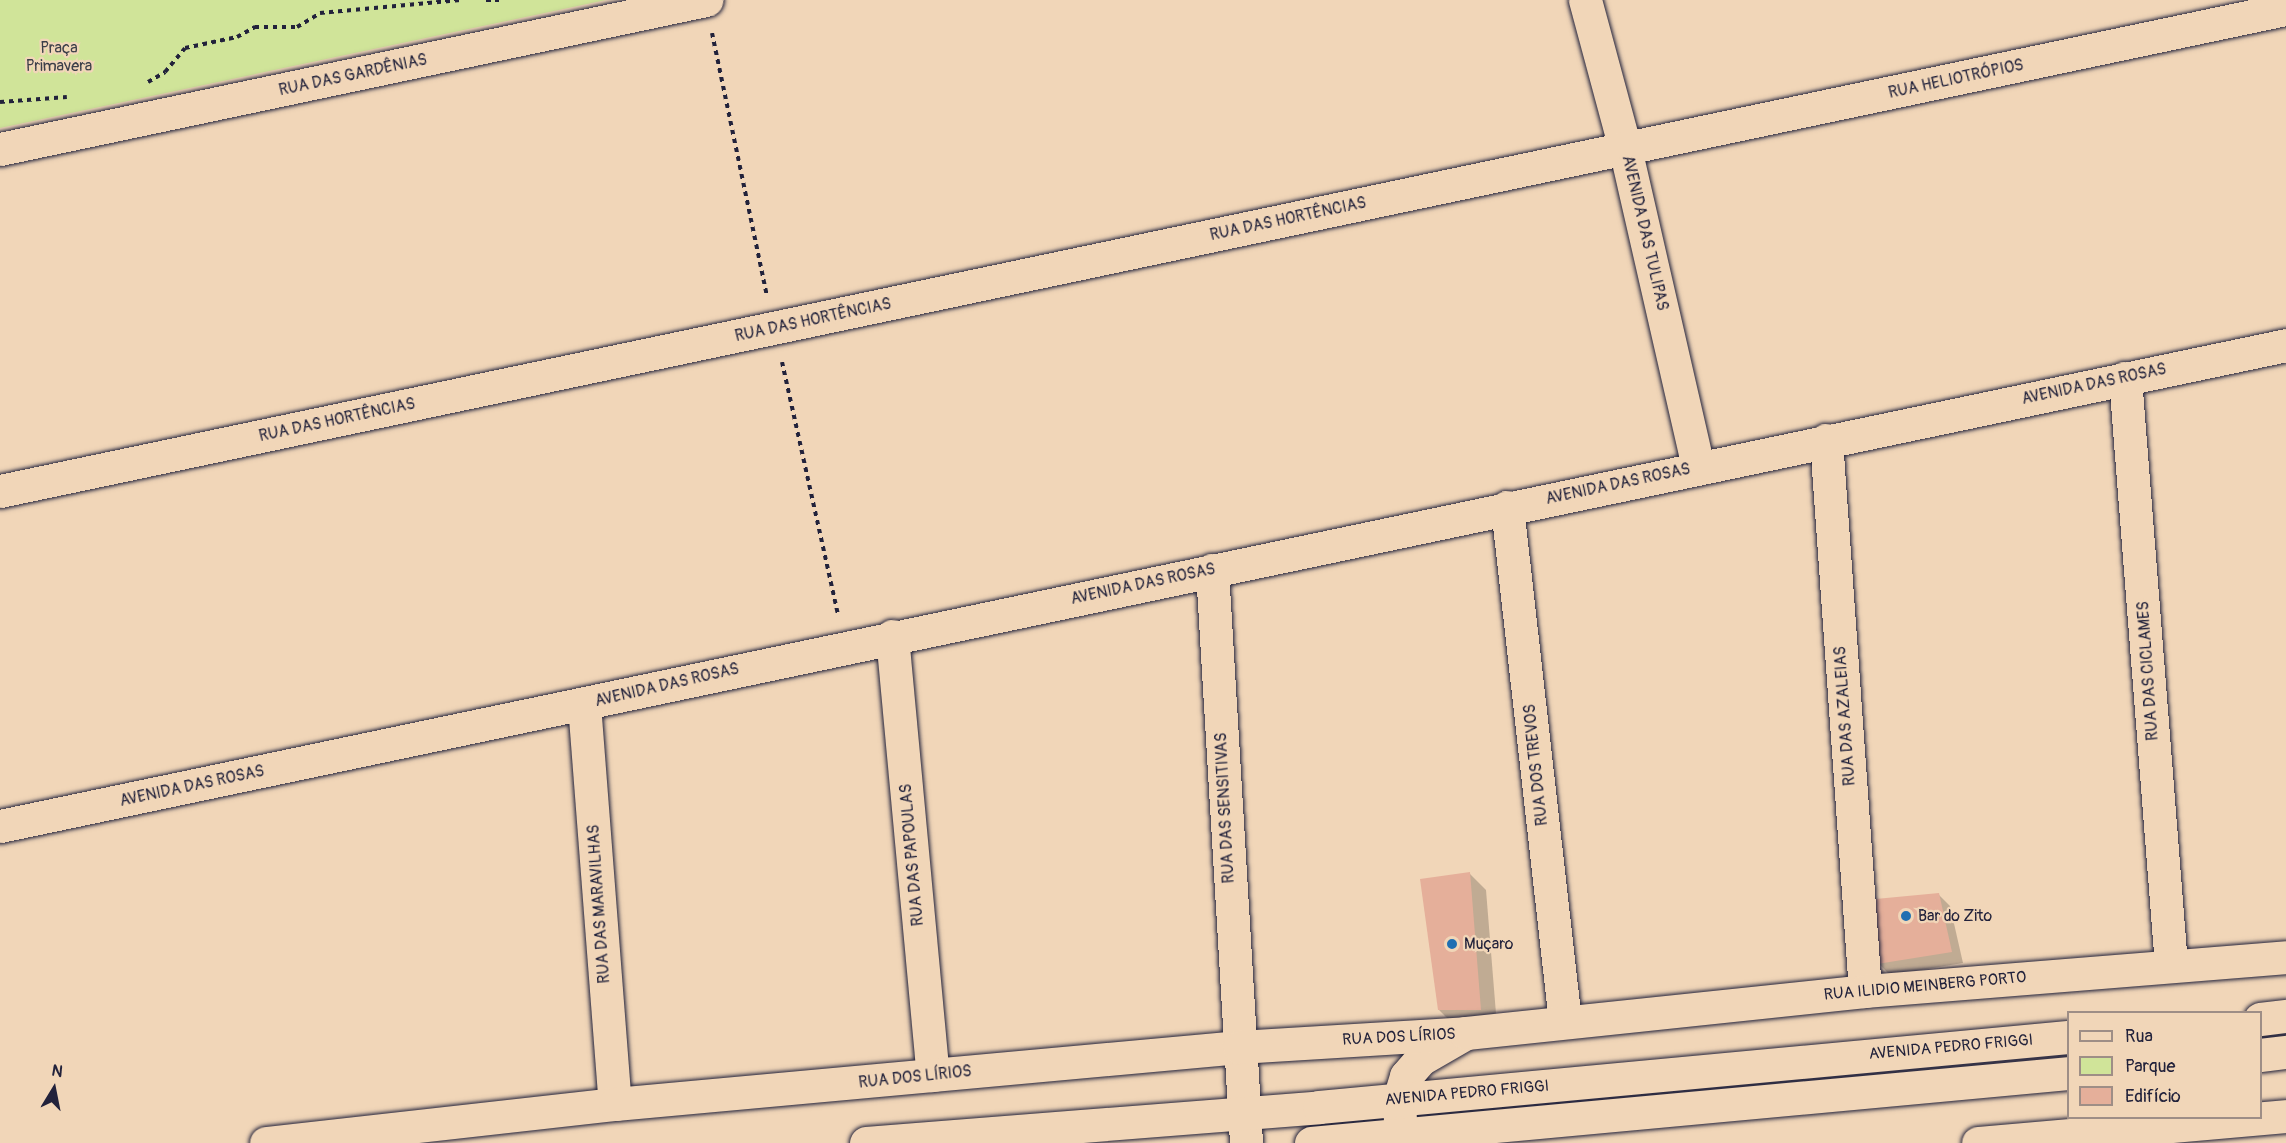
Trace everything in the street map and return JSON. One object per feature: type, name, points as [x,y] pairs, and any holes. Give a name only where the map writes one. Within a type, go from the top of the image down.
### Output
[{"type":"street","name":"RUA DAS GARDÊNIAS","points":[[0,150],[706,0]]},
{"type":"street","name":"AVENIDA DAS TULIPAS","points":[[1585,0],[1625,148],[1698,467]]},
{"type":"street","name":"RUA HELIOTRÓPIOS","points":[[1625,148],[2286,9]]},
{"type":"street","name":"RUA DAS HORTÊNCIAS","points":[[0,491],[1625,148]]},
{"type":"street","name":"AVENIDA DAS ROSAS","points":[[0,826],[584,704],[892,636],[2286,345]]},
{"type":"street","name":"RUA DAS CICLAMES","points":[[2125,378],[2171,965]]},
{"type":"street","name":"RUA DAS AZALEIAS","points":[[1826,440],[1865,991]]},
{"type":"street","name":"RUA DOS TREVOS","points":[[1507,507],[1565,1022]]},
{"type":"street","name":"RUA DAS SENSITIVAS","points":[[1212,570],[1244,1128]]},
{"type":"street","name":"RUA DAS PAPOULAS","points":[[892,636],[933,1075]]},
{"type":"street","name":"RUA DAS MARAVILHAS","points":[[584,704],[615,1104]]},
{"type":"street","name":"RUA ILIDIO MEINBERG PORTO","points":[[1565,1022],[1865,991],[2286,957]]},
{"type":"street","points":[[2262,1019],[2286,1016]]},
{"type":"street","name":"RUA DOS LÍRIOS","points":[[266,1143],[615,1104],[1239,1047],[1466,1033],[1565,1022]]},
{"type":"street","points":[[1401,1139],[1399,1099],[1406,1076],[1421,1059],[1466,1033]]},
{"type":"street","name":"AVENIDA PEDRO FRIGGI","points":[[866,1143],[1244,1128],[1399,1099],[2067,1036]]},
{"type":"street","points":[[2262,1055],[2286,1052]]},
{"type":"street","points":[[1311,1143],[1401,1139],[2067,1073]]},
{"type":"street","points":[[2262,1118],[2286,1116]]},
{"type":"street","points":[[1978,1143],[2058,1139],[2256,1119]]},
{"type":"path","points":[[144,85],[165,72],[185,48],[237,37],[255,27],[297,27],[320,13],[460,0]]},
{"type":"path","points":[[486,0],[499,0]]},
{"type":"path","points":[[0,102],[78,97]]},
{"type":"green space","name":"Praça Primavera","points":[[0,0],[606,0],[0,128]]},
{"type":"building","name":"Muçaro","points":[[1470,872],[1481,1010],[1438,1010],[1420,879]]},
{"type":"building","name":"Bar do Zito","points":[[1939,893],[1952,952],[1877,964],[1865,900]]},
{"type":"place","name":"Bar do Zito","points":[[1906,916]]},
{"type":"place","name":"Muçaro","points":[[1452,944]]}]
